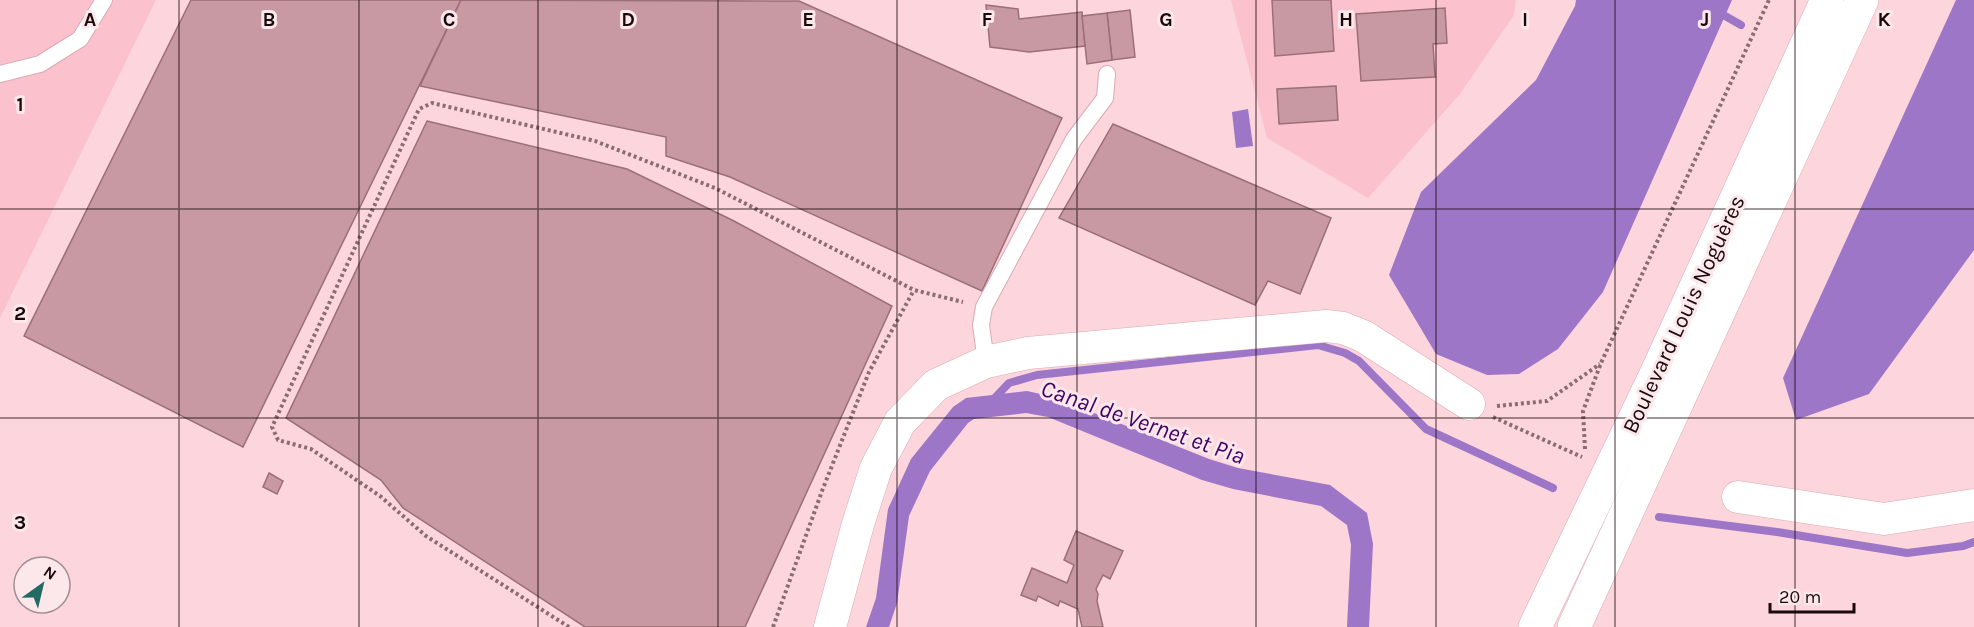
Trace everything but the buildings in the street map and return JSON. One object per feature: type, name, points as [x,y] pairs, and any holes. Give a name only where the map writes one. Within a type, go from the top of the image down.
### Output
[{"type":"main road","name":"Boulevard Louis Noguères","points":[[1535,627],[1657,372],[1827,0]]},
{"type":"main road","name":"Boulevard Louis Noguères","points":[[1574,627],[1862,0]]},
{"type":"street","points":[[830,627],[876,468],[900,422],[936,385],[986,363],[1028,353],[1326,327],[1343,328],[1363,336],[1472,406]]},
{"type":"street","points":[[1738,497],[1884,519],[1974,505]]},
{"type":"lane","points":[[0,74],[40,64],[80,39],[104,0]]},
{"type":"lane","points":[[986,363],[981,325],[984,307],[1074,139],[1105,98],[1107,74]]},
{"type":"path","points":[[1581,467],[1586,458],[1583,411],[1601,363],[1769,0]]},
{"type":"path","points":[[569,627],[426,536],[380,496],[311,449],[278,440],[272,427],[419,109],[432,103],[596,141],[715,188],[914,290],[984,307]]},
{"type":"path","points":[[773,627],[822,491],[869,372],[914,290]]},
{"type":"path","points":[[1472,406],[1547,401],[1601,363]]},
{"type":"path","points":[[1472,406],[1586,458]]},
{"type":"shaded area","points":[[0,0],[156,0],[0,318]]},
{"type":"shaded area","points":[[1231,0],[1516,0],[1514,15],[1460,94],[1368,198],[1267,138]]},
{"type":"shaded area","points":[[1576,0],[1732,0],[1603,292],[1558,349],[1519,374],[1487,375],[1436,354],[1389,275],[1421,192],[1536,80]]},
{"type":"shaded area","points":[[1956,0],[1974,0],[1974,250],[1869,394],[1796,420],[1783,378]]},
{"type":"shaded area","points":[[1248,109],[1253,146],[1236,148],[1232,112]]},
{"type":"shaded area","points":[[1027,391],[1054,397],[1209,459],[1238,468],[1330,485],[1367,513],[1373,544],[1369,627],[1347,627],[1351,545],[1347,525],[1321,506],[1233,489],[1202,480],[1048,417],[1026,413],[974,419],[968,423],[930,471],[909,516],[897,603],[889,627],[866,627],[876,598],[888,509],[911,459],[953,407],[966,398]]},
{"type":"waterway","points":[[1697,0],[1741,25]]},
{"type":"waterway","name":"Canal de Vernet et Pia","points":[[991,402],[1009,383],[1037,375],[1318,345],[1345,353],[1359,361],[1426,429],[1553,488]]},
{"type":"waterway","points":[[1659,517],[1777,532],[1907,553],[1963,546],[1974,542]]}]
